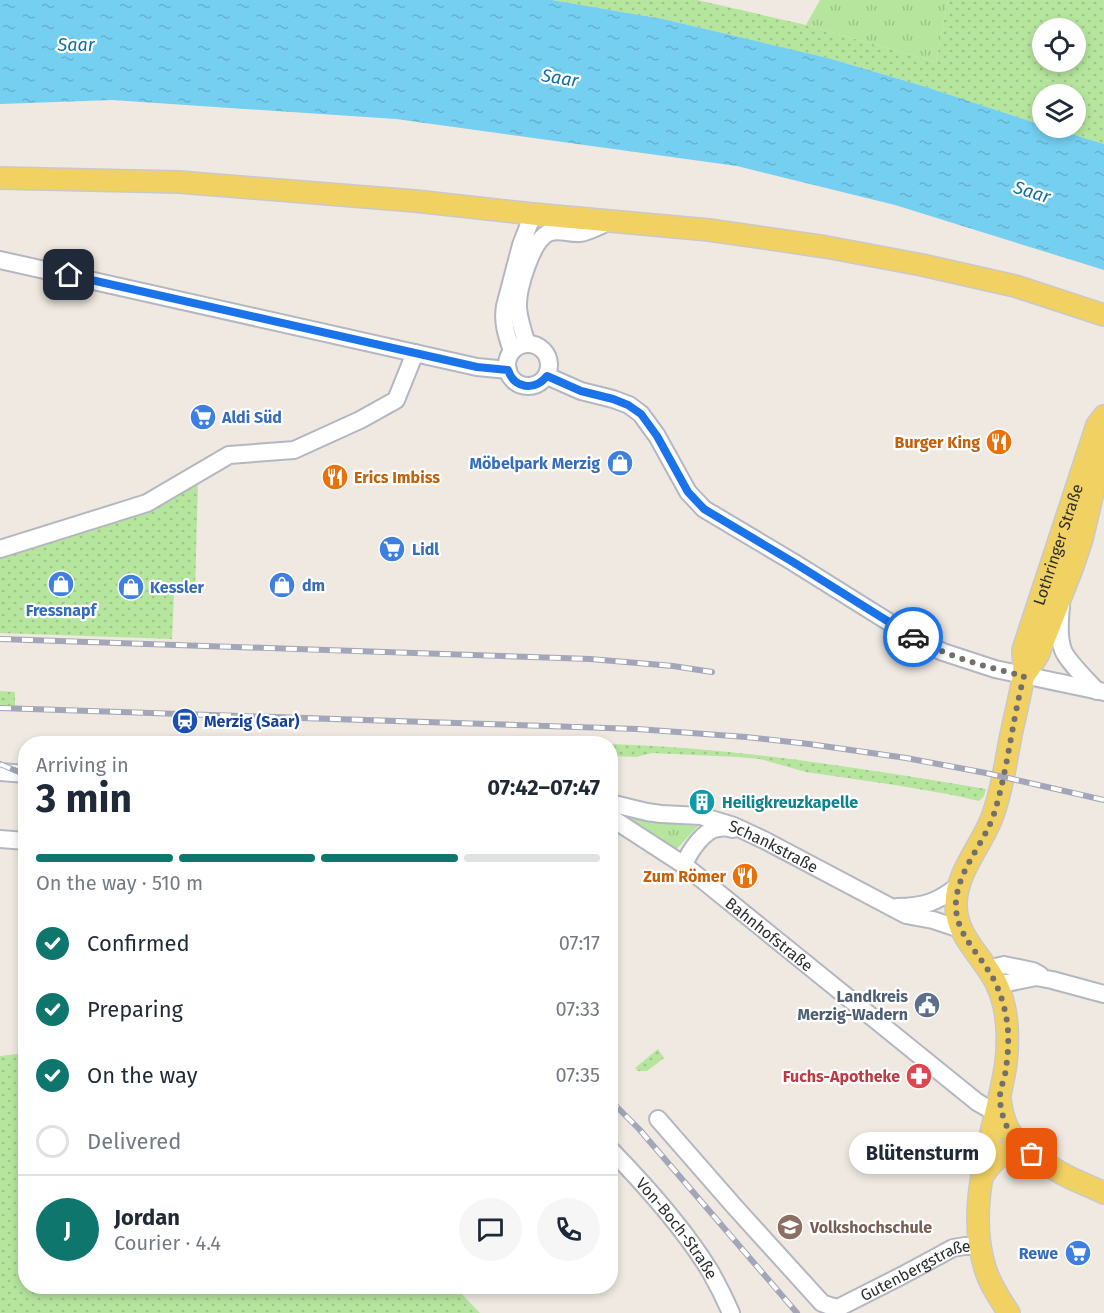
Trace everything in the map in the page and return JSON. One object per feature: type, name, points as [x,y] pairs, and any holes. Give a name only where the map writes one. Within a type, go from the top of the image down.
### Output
[{"type":"main road","points":[[0,178],[179,182],[415,201],[719,232],[826,247],[1015,285],[1104,315]]},
{"type":"main road","name":"Lothringer Straße","points":[[998,1105],[1006,1063],[1008,1031],[1006,1016],[993,977],[960,929],[956,903],[959,885],[965,870],[986,832],[996,807],[1024,676],[1023,650],[1097,425],[1104,416]]},
{"type":"main road","name":"Lothringer Straße","points":[[1024,676],[1038,655],[1062,596],[1082,538],[1104,445]]},
{"type":"main road","points":[[1094,493],[1104,474]]},
{"type":"main road","points":[[998,1105],[1006,1126],[1014,1138],[1032,1154],[1069,1177],[1104,1193]]},
{"type":"main road","name":"Gutenbergstraße","points":[[980,1246],[978,1204],[998,1105]]},
{"type":"main road","points":[[982,1177],[994,1160],[1004,1154],[1018,1150],[1032,1154]]},
{"type":"main road","points":[[980,1246],[985,1269],[993,1288],[1009,1313]]},
{"type":"street","points":[[512,351],[503,316],[521,245],[533,214]]},
{"type":"street","points":[[527,344],[521,327],[519,294],[529,258],[539,239],[549,232],[580,233],[610,221]]},
{"type":"street","points":[[0,260],[486,369],[508,370]]},
{"type":"street","points":[[527,344],[539,347],[548,356],[550,363],[547,376],[538,384],[526,387],[514,381],[508,370],[512,351],[516,347],[527,344]]},
{"type":"street","points":[[0,549],[147,503],[228,455],[294,450],[360,420],[396,400],[415,353]]},
{"type":"street","points":[[547,376],[581,391],[621,402],[641,414],[657,436],[688,492],[704,509],[916,639],[977,664],[1101,692]]},
{"type":"street","points":[[1062,596],[1060,631],[1063,651],[1078,671],[1101,692]]},
{"type":"street","points":[[0,772],[18,773]]},
{"type":"street","name":"Schankstraße","points":[[618,805],[654,813],[701,816],[734,826],[906,915],[933,920],[960,929]]},
{"type":"street","name":"Bahnhofstraße","points":[[618,822],[684,865],[977,1102],[998,1105]]},
{"type":"street","points":[[684,865],[688,854],[707,832],[717,828],[733,828],[751,834]]},
{"type":"street","points":[[0,839],[18,840]]},
{"type":"street","points":[[893,908],[934,902],[959,885]]},
{"type":"street","points":[[993,977],[1004,964],[1104,994]]},
{"type":"street","name":"Gutenbergstraße","points":[[658,1119],[822,1303],[838,1308],[953,1248],[980,1246]]},
{"type":"street","name":"Von-Boch-Straße","points":[[618,1157],[693,1245],[711,1272],[731,1313]]},
{"type":"green space","points":[[552,0],[697,0],[806,25],[936,62],[948,0],[1104,0],[1104,144],[1084,138],[1086,84],[1032,84],[1032,122],[828,58],[663,19]]},
{"type":"green space","points":[[820,0],[948,0],[936,62],[806,25]]},
{"type":"green space","points":[[198,482],[195,593],[174,593],[172,639],[0,633],[0,556],[159,507]]},
{"type":"green space","points":[[0,691],[15,692],[15,706],[0,705]]},
{"type":"green space","points":[[618,744],[752,754],[986,789],[979,801],[895,785],[806,772],[760,759],[652,753],[636,757],[618,756]]},
{"type":"green space","points":[[622,812],[653,821],[698,826],[673,853],[620,818]]},
{"type":"green space","points":[[658,1049],[664,1058],[647,1071],[638,1071],[635,1068]]},
{"type":"green space","points":[[18,1054],[18,1294],[462,1294],[480,1313],[0,1313],[0,1056]]},
{"type":"water","name":"Saar","points":[[0,0],[552,0],[663,19],[828,58],[1032,122],[1032,138],[1084,138],[1104,144],[1104,270],[895,205],[737,166],[396,119],[112,100],[0,104]]},
{"type":"railway","points":[[0,639],[590,659],[673,666],[712,672]]},
{"type":"railway","points":[[0,708],[637,729],[746,737],[906,758],[986,773],[1104,800]]},
{"type":"railway","points":[[0,764],[18,772]]},
{"type":"railway","points":[[618,1108],[639,1129],[797,1313]]},
{"type":"way so far","points":[[913,637],[960,658],[1024,676],[993,817],[960,881],[956,903],[960,929],[997,985],[1006,1016],[1008,1047],[1000,1096],[1002,1115],[1014,1138],[1032,1154]]},
{"type":"place","name":"Aldi Süd","points":[[203,417]]},
{"type":"place","name":"Burger King","points":[[999,442]]},
{"type":"place","name":"Möbelpark Merzig","points":[[620,463]]},
{"type":"place","name":"Erics Imbiss","points":[[335,477]]},
{"type":"place","name":"Lidl","points":[[392,549]]},
{"type":"place","name":"Fressnapf","points":[[61,584]]},
{"type":"place","name":"dm","points":[[282,585]]},
{"type":"place","name":"Kessler","points":[[131,587]]},
{"type":"place","name":"Merzig (Saar)","points":[[185,721]]},
{"type":"place","name":"Heiligkreuzkapelle","points":[[702,802]]},
{"type":"place","name":"Zum Römer","points":[[745,876]]},
{"type":"place","name":"Landkreis Merzig-Wadern","points":[[927,1005]]},
{"type":"place","name":"Fuchs-Apotheke","points":[[919,1076]]},
{"type":"place","name":"Blütensturm","points":[[1032,1154]]},
{"type":"place","name":"Volkshochschule","points":[[790,1227]]},
{"type":"place","name":"Rewe","points":[[1078,1253]]},
{"type":"route","points":[[69,275],[486,369],[508,370],[514,381],[526,387],[538,384],[547,376],[581,391],[628,405],[641,414],[657,436],[688,492],[704,509],[913,637]]}]
